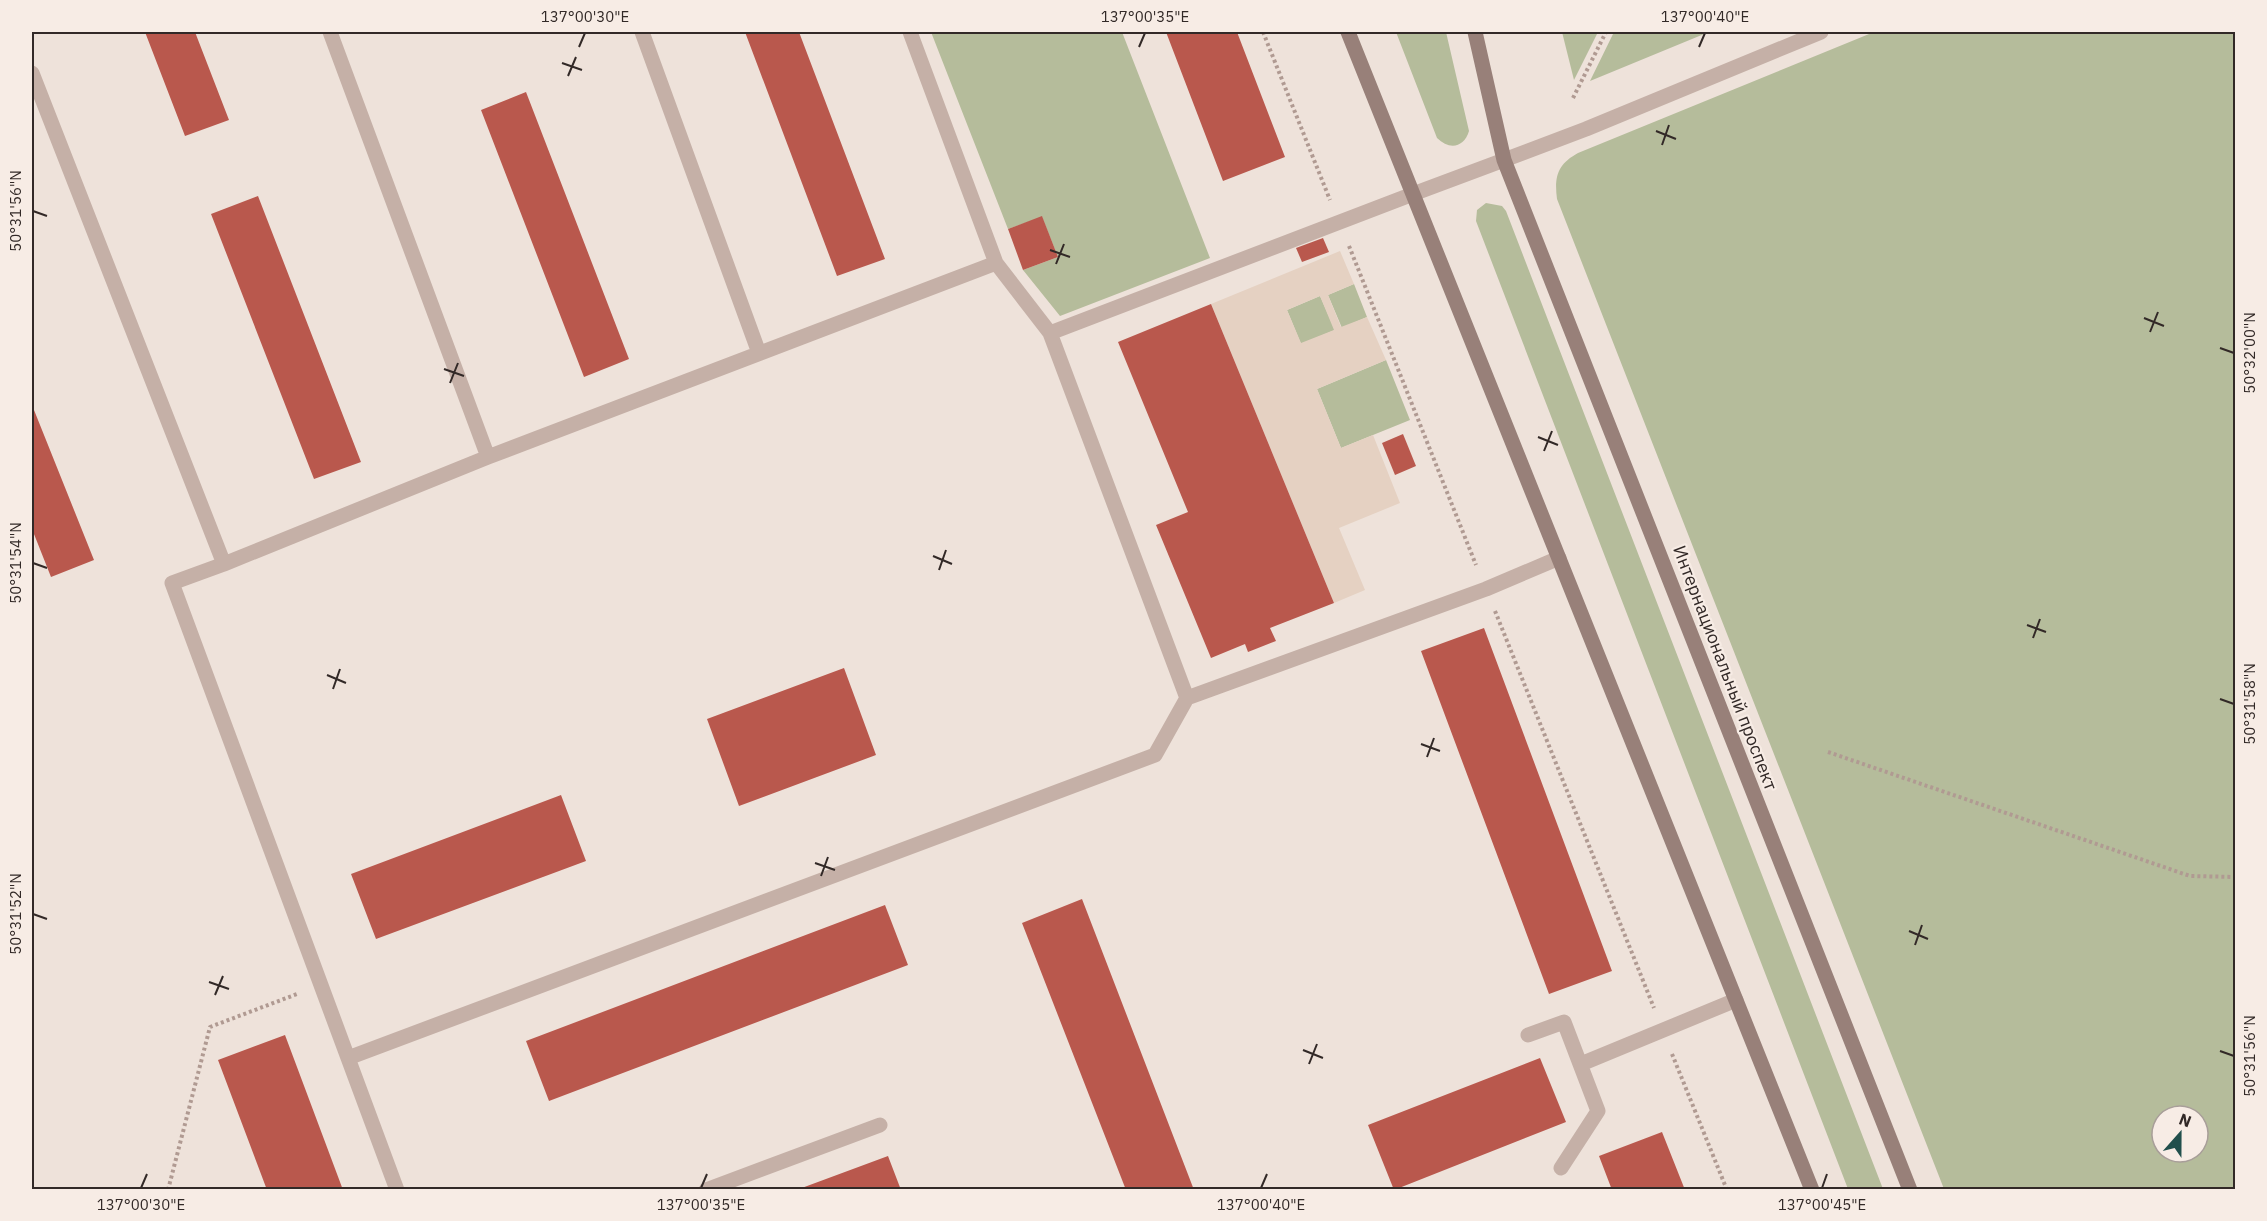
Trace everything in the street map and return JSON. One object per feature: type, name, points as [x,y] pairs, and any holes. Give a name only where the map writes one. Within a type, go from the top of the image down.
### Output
[{"type":"main road","points":[[1348,32],[1812,1190]]},
{"type":"main road","name":"Интернациональный проспект","points":[[1475,32],[1504,160],[1910,1190]]},
{"type":"street","points":[[330,32],[488,457]]},
{"type":"street","points":[[642,32],[759,352]]},
{"type":"street","points":[[910,32],[996,262],[1050,333],[1187,698]]},
{"type":"street","points":[[1050,333],[1504,160],[1821,32]]},
{"type":"street","points":[[32,73],[224,564]]},
{"type":"street","points":[[397,1190],[172,583],[488,457],[996,262]]},
{"type":"street","points":[[348,1059],[1155,754],[1187,698],[1486,589],[1559,558]]},
{"type":"street","points":[[1581,1064],[1736,1000]]},
{"type":"street","points":[[1528,1035],[1564,1022],[1598,1111],[1560,1168]]},
{"type":"street","points":[[706,1190],[880,1125]]},
{"type":"path","points":[[1573,98],[1606,32]]},
{"type":"path","points":[[1828,752],[2190,876],[2235,877]]},
{"type":"path","points":[[168,1190],[210,1027],[321,985]]},
{"type":"green space","points":[[931,32],[1122,32],[1210,258],[1060,316],[1023,270],[1058,257],[1042,217],[1008,229]]},
{"type":"green space","points":[[1396,32],[1446,32],[1469,131],[1460,144],[1451,146],[1437,138]]},
{"type":"green space","points":[[1562,32],[1598,32],[1574,80]]},
{"type":"green space","points":[[1614,32],[1709,32],[1590,81]]},
{"type":"green space","points":[[1874,32],[2235,32],[2235,1189],[1944,1189],[1557,199],[1557,177],[1562,166],[1571,157]]},
{"type":"green space","points":[[1486,203],[1502,206],[1506,211],[1883,1189],[1848,1189],[1476,221],[1477,210]]},
{"type":"green space","points":[[1354,284],[1367,317],[1342,328],[1328,295]]},
{"type":"green space","points":[[1320,296],[1335,330],[1301,344],[1287,310]]},
{"type":"green space","points":[[1386,360],[1410,420],[1341,448],[1317,389]]},
{"type":"shaded area","points":[[1340,251],[1354,284],[1328,295],[1341,327],[1367,317],[1386,360],[1317,389],[1341,448],[1373,435],[1400,503],[1339,528],[1365,590],[1334,603],[1211,304]],"holes":[[[1320,296],[1334,330],[1301,343],[1287,310]]]},
{"type":"building","points":[[145,32],[195,32],[229,120],[185,136]]},
{"type":"building","points":[[745,32],[799,32],[885,259],[837,276]]},
{"type":"building","points":[[1166,32],[1237,32],[1285,157],[1223,181]]},
{"type":"building","points":[[526,92],[629,359],[584,377],[481,110]]},
{"type":"building","points":[[258,196],[361,462],[314,479],[211,214]]},
{"type":"building","points":[[1042,216],[1058,257],[1023,270],[1008,229]]},
{"type":"building","points":[[1323,238],[1329,252],[1302,262],[1296,248]]},
{"type":"building","points":[[1211,304],[1334,603],[1270,628],[1276,641],[1248,652],[1245,644],[1211,658],[1156,525],[1188,512],[1118,342]]},
{"type":"building","points":[[32,405],[94,560],[51,577],[32,529]]},
{"type":"building","points":[[1403,434],[1416,466],[1395,475],[1382,443]]},
{"type":"building","points":[[1484,628],[1612,971],[1549,994],[1421,651]]},
{"type":"building","points":[[844,668],[876,755],[739,806],[707,719]]},
{"type":"building","points":[[561,795],[586,861],[376,939],[351,874]]},
{"type":"building","points":[[1082,899],[1194,1190],[1126,1190],[1022,923]]},
{"type":"building","points":[[885,905],[908,965],[549,1101],[526,1041]]},
{"type":"building","points":[[285,1035],[343,1190],[267,1190],[218,1060]]},
{"type":"building","points":[[1540,1058],[1566,1122],[1394,1190],[1368,1125]]},
{"type":"building","points":[[1662,1132],[1685,1190],[1612,1190],[1599,1156]]},
{"type":"building","points":[[888,1156],[901,1190],[799,1190],[799,1189]]}]
